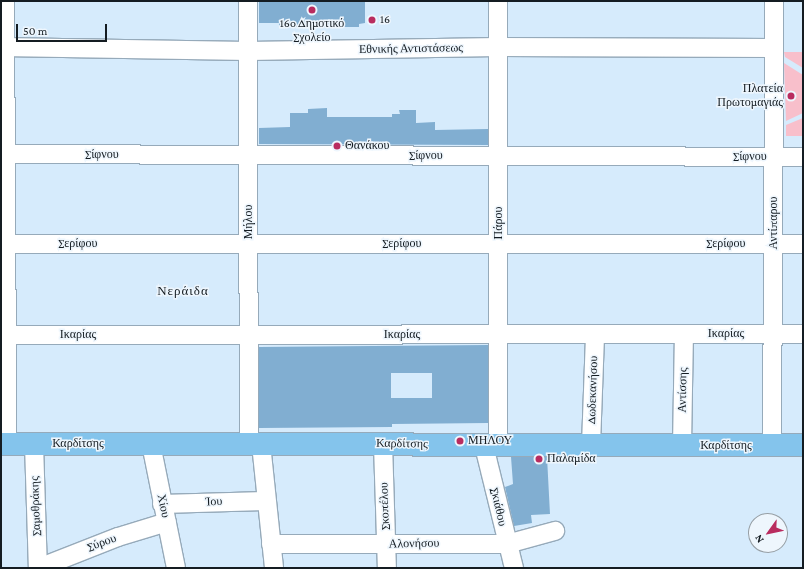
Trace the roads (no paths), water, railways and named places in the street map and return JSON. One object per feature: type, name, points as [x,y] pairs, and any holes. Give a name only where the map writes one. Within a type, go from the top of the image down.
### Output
[{"type":"main road","name":"Καρδίτσης","points":[[4,444],[803,445]]},
{"type":"street","points":[[4,444],[3,47],[5,1]]},
{"type":"street","name":"Μήλου","points":[[248,1],[249,334],[255,444],[265,501],[274,568]]},
{"type":"street","name":"Πάρου","points":[[491,445],[499,334],[498,1]]},
{"type":"street","name":"Αντίπαρου","points":[[772,445],[774,1]]},
{"type":"street","name":"Εθνικής Αντιστάσεως","points":[[3,47],[248,51],[498,47],[774,48]]},
{"type":"street","name":"Σίφνου","points":[[3,154],[803,157]]},
{"type":"street","name":"Σερίφου","points":[[4,244],[803,244]]},
{"type":"street","name":"Δωδεκανήσου","points":[[591,445],[595,334]]},
{"type":"street","name":"Αντίσσης","points":[[682,446],[684,334]]},
{"type":"street","name":"Ικαρίας","points":[[4,335],[803,334]]},
{"type":"street","name":"Σαμοθράκης","points":[[34,444],[39,568]]},
{"type":"street","name":"Χίου","points":[[151,444],[176,568]]},
{"type":"street","name":"Σκοπέλου","points":[[383,444],[387,568]]},
{"type":"street","name":"Σκιάθου","points":[[491,445],[507,544],[514,568]]},
{"type":"street","name":"Ίου","points":[[162,504],[265,501]]},
{"type":"street","name":"Σύρου","points":[[39,568],[57,564],[118,536],[167,522]]},
{"type":"street","name":"Αλονήσου","points":[[271,544],[507,544],[555,531]]},
{"type":"place","name":"16o Δημοτικό Σχολείο","points":[[312,10]]},
{"type":"place","name":"16","points":[[372,20]]},
{"type":"place","name":"Πλατεία Πρωτομαγιάς","points":[[791,96]]},
{"type":"place","name":"Θανάκου","points":[[337,146]]},
{"type":"place","name":"ΜΗΛΟΥ","points":[[460,441]]},
{"type":"place","name":"Παλαμίδα","points":[[539,459]]},
{"type":"district","name":"Νεράιδα","points":[[183,291]]}]
